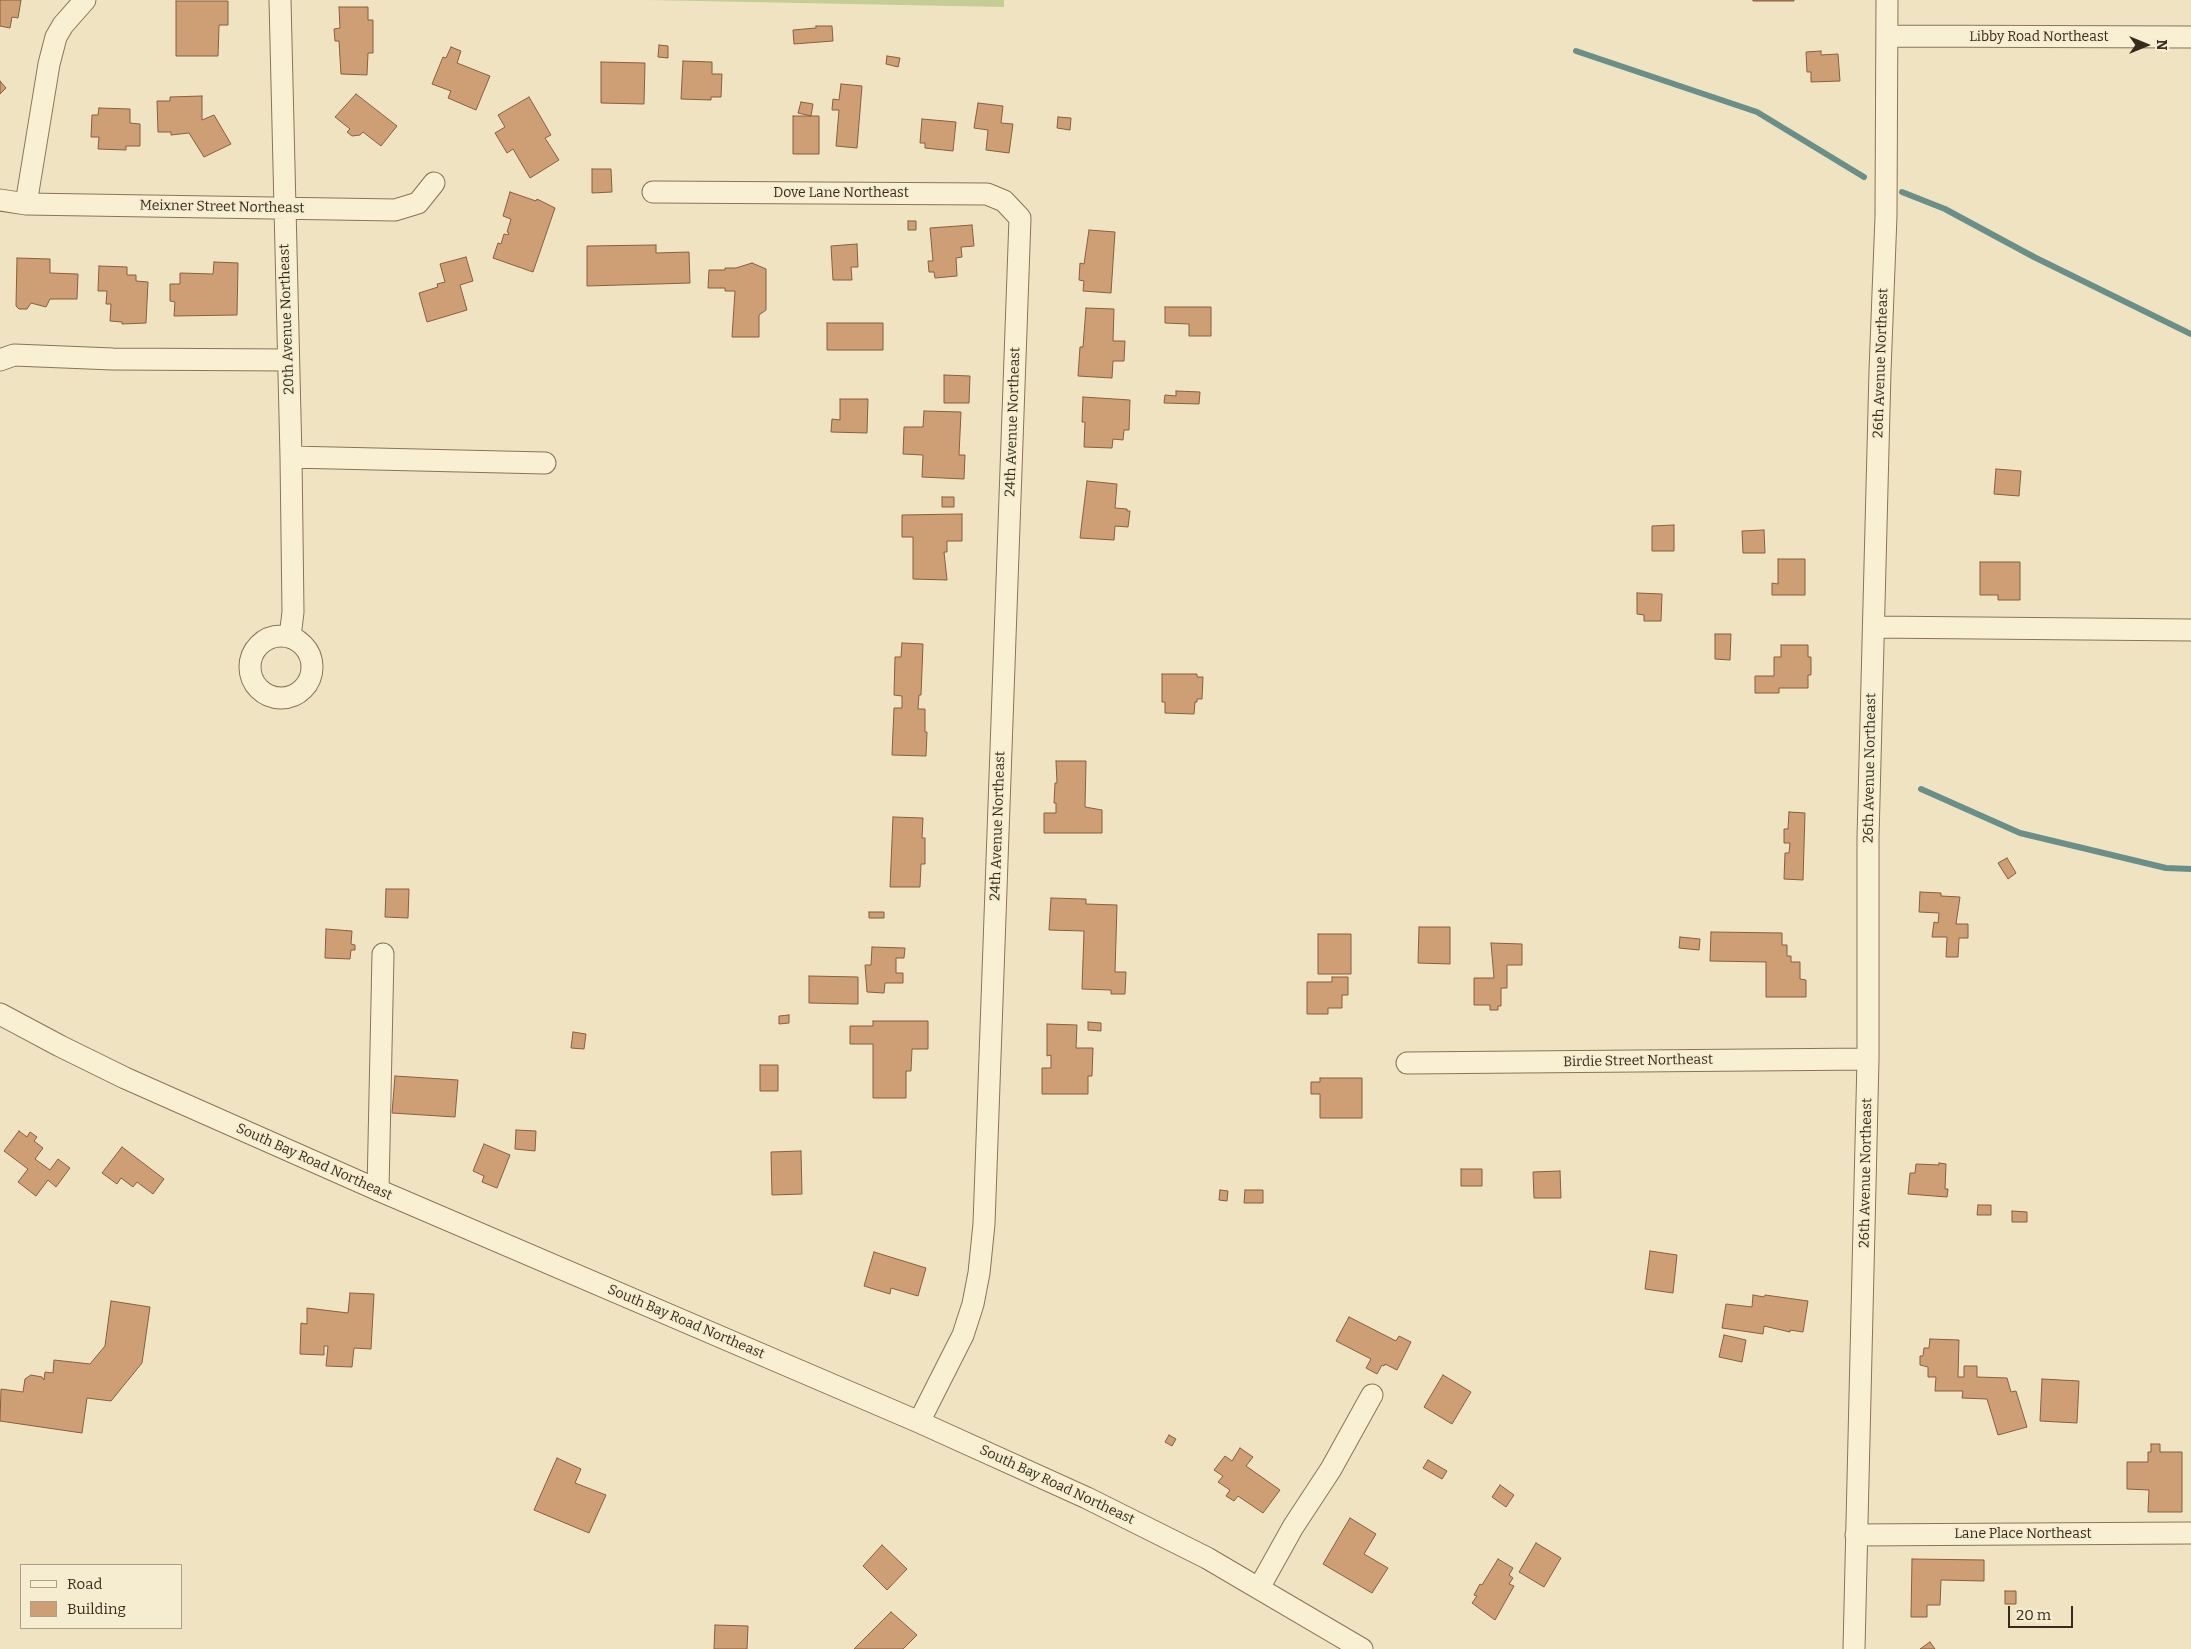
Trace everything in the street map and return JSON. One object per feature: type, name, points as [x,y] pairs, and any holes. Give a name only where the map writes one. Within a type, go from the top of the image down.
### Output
[{"type":"street","points":[[26,204],[49,64],[56,37],[63,25],[85,0]]},
{"type":"street","name":"20th Avenue Northeast","points":[[280,0],[291,457],[293,612],[290,637]]},
{"type":"street","name":"26th Avenue Northeast","points":[[1854,1649],[1868,1059],[1868,838],[1880,371],[1886,216],[1887,0]]},
{"type":"street","name":"Libby Road Northeast","points":[[1887,36],[2191,37]]},
{"type":"street","name":"Meixner Street Northeast","points":[[0,200],[26,204],[395,210],[418,203],[434,183]]},
{"type":"street","name":"Dove Lane Northeast","points":[[653,192],[987,194],[1004,201],[1020,218]]},
{"type":"street","name":"24th Avenue Northeast","points":[[918,1422],[962,1335],[973,1304],[979,1273],[984,1224],[1020,218]]},
{"type":"street","points":[[0,360],[14,355],[113,359],[288,360]]},
{"type":"street","points":[[291,457],[545,463]]},
{"type":"street","points":[[1874,627],[2191,630]]},
{"type":"street","points":[[378,1190],[383,954]]},
{"type":"street","name":"South Bay Road Northeast","points":[[0,1014],[125,1078],[378,1190],[918,1422],[1135,1522],[1207,1558],[1362,1649]]},
{"type":"street","name":"Birdie Street Northeast","points":[[1407,1063],[1868,1059]]},
{"type":"street","points":[[1259,1588],[1293,1527],[1331,1469],[1372,1395]]},
{"type":"street","name":"Lane Place Northeast","points":[[1856,1536],[2191,1533]]},
{"type":"green space","points":[[647,0],[1004,0],[1004,7]]},
{"type":"building","points":[[0,0],[21,0],[18,18],[12,17],[10,28],[0,26]]},
{"type":"building","points":[[1794,0],[1794,1],[1753,1]]},
{"type":"building","points":[[176,1],[228,1],[228,25],[219,25],[218,56],[176,56]]},
{"type":"building","points":[[339,7],[368,7],[368,20],[373,20],[373,53],[368,53],[367,75],[341,74],[339,41],[335,41],[334,29],[340,28]]},
{"type":"building","points":[[816,26],[832,26],[833,41],[794,44],[793,30],[816,28]]},
{"type":"building","points":[[659,45],[668,46],[668,58],[658,57]]},
{"type":"building","points":[[451,47],[461,51],[457,63],[490,76],[476,110],[448,98],[451,91],[432,84],[443,57],[446,58]]},
{"type":"building","points":[[1821,51],[1821,55],[1838,54],[1840,81],[1811,82],[1811,72],[1807,72],[1806,52]]},
{"type":"building","points":[[887,56],[900,58],[898,67],[886,64]]},
{"type":"building","points":[[683,61],[712,62],[712,74],[722,74],[721,97],[711,97],[711,100],[681,99]]},
{"type":"building","points":[[601,62],[645,63],[644,104],[601,103]]},
{"type":"building","points":[[0,81],[6,88],[0,94]]},
{"type":"building","points":[[841,84],[862,86],[857,148],[836,146],[839,110],[832,110],[833,99],[839,100]]},
{"type":"building","points":[[356,94],[397,126],[381,146],[363,132],[360,135],[352,136],[347,132],[350,129],[335,117]]},
{"type":"building","points":[[202,96],[202,120],[214,115],[231,144],[204,157],[189,133],[171,135],[171,132],[158,132],[157,101],[170,101],[170,97]]},
{"type":"building","points":[[529,97],[551,135],[545,138],[559,160],[530,178],[513,149],[507,153],[495,133],[505,127],[498,115]]},
{"type":"building","points":[[801,102],[813,104],[811,116],[798,113]]},
{"type":"building","points":[[978,103],[1003,106],[1001,123],[1013,124],[1009,153],[986,150],[988,130],[974,128]]},
{"type":"building","points":[[99,108],[130,109],[130,123],[140,124],[140,146],[126,146],[126,150],[98,149],[99,137],[91,137],[92,115],[98,115]]},
{"type":"building","points":[[793,116],[819,116],[819,154],[793,154]]},
{"type":"building","points":[[1058,117],[1071,118],[1070,130],[1057,128]]},
{"type":"building","points":[[922,119],[956,122],[953,151],[925,148],[925,143],[920,143]]},
{"type":"building","points":[[592,169],[611,169],[612,192],[592,193]]},
{"type":"building","points":[[510,192],[536,201],[537,199],[555,208],[533,272],[493,258],[498,243],[501,244],[504,234],[508,235],[509,233],[507,232],[511,219],[503,216]]},
{"type":"building","points":[[908,221],[916,221],[916,230],[908,230]]},
{"type":"building","points":[[972,225],[974,246],[961,247],[962,257],[956,258],[957,276],[935,278],[934,272],[929,272],[928,261],[933,261],[930,228]]},
{"type":"building","points":[[1089,230],[1115,232],[1111,293],[1083,291],[1084,281],[1079,280],[1080,263],[1084,264]]},
{"type":"building","points":[[857,244],[858,267],[851,267],[852,280],[833,280],[831,246]]},
{"type":"building","points":[[656,245],[656,253],[689,252],[690,283],[587,286],[587,246]]},
{"type":"building","points":[[466,257],[473,281],[460,285],[467,310],[427,322],[419,293],[438,287],[437,284],[445,282],[440,264]]},
{"type":"building","points":[[17,258],[50,259],[50,273],[78,274],[77,299],[50,299],[46,307],[31,303],[27,309],[19,309],[16,306]]},
{"type":"building","points":[[214,262],[238,263],[237,315],[174,316],[175,302],[170,301],[170,284],[180,284],[180,273],[213,274]]},
{"type":"building","points":[[752,263],[766,269],[766,310],[759,315],[759,337],[732,337],[735,291],[725,291],[725,288],[708,288],[709,270],[725,270],[725,268],[736,268]]},
{"type":"building","points":[[99,266],[127,267],[127,275],[136,275],[136,281],[148,282],[146,323],[122,324],[122,322],[110,321],[111,304],[106,304],[107,291],[98,291]]},
{"type":"building","points":[[1165,307],[1211,307],[1211,336],[1189,336],[1189,324],[1165,323]]},
{"type":"building","points":[[1086,308],[1114,309],[1113,341],[1125,341],[1124,361],[1113,361],[1112,378],[1078,376],[1080,347],[1083,347]]},
{"type":"building","points":[[827,323],[883,323],[883,350],[827,350]]},
{"type":"building","points":[[944,375],[970,376],[969,403],[944,403]]},
{"type":"building","points":[[1176,391],[1200,392],[1199,404],[1164,403],[1165,395],[1176,396]]},
{"type":"building","points":[[1083,397],[1130,400],[1129,430],[1124,430],[1123,440],[1113,439],[1112,448],[1084,447]]},
{"type":"building","points":[[840,399],[868,399],[867,433],[831,432],[832,419],[840,420]]},
{"type":"building","points":[[924,411],[961,412],[959,455],[965,455],[964,479],[922,477],[923,455],[903,454],[904,427],[923,427]]},
{"type":"building","points":[[1996,469],[2021,471],[2019,496],[1994,494]]},
{"type":"building","points":[[1087,481],[1117,484],[1115,508],[1130,511],[1128,527],[1115,526],[1114,540],[1080,538]]},
{"type":"building","points":[[942,497],[954,497],[954,507],[942,507]]},
{"type":"building","points":[[962,514],[962,541],[947,541],[947,552],[944,552],[947,580],[913,579],[913,537],[902,537],[902,515]]},
{"type":"building","points":[[1674,525],[1674,551],[1652,551],[1652,526]]},
{"type":"building","points":[[1764,530],[1765,553],[1743,553],[1742,531]]},
{"type":"building","points":[[1778,559],[1805,559],[1805,595],[1772,595],[1772,583],[1778,584]]},
{"type":"building","points":[[1980,562],[2020,562],[2020,600],[1998,600],[1998,595],[1980,595]]},
{"type":"building","points":[[1637,593],[1662,594],[1661,621],[1644,621],[1644,615],[1637,614]]},
{"type":"building","points":[[1715,634],[1731,634],[1730,660],[1715,659]]},
{"type":"building","points":[[902,643],[923,644],[921,695],[919,695],[918,709],[925,709],[925,732],[927,732],[926,756],[892,755],[894,708],[902,708],[902,696],[894,695],[895,657],[901,657]]},
{"type":"building","points":[[1781,645],[1808,645],[1808,657],[1811,657],[1811,675],[1808,675],[1808,688],[1779,688],[1779,693],[1755,693],[1755,676],[1774,676],[1774,657],[1781,657]]},
{"type":"building","points":[[1162,674],[1197,674],[1197,677],[1203,677],[1202,699],[1197,699],[1197,702],[1195,702],[1194,714],[1165,713],[1165,702],[1162,702]]},
{"type":"building","points":[[1056,761],[1086,761],[1085,807],[1102,810],[1102,833],[1044,833],[1044,813],[1056,813],[1056,803],[1054,803],[1055,783],[1057,783]]},
{"type":"building","points":[[1789,812],[1805,813],[1803,880],[1784,879],[1785,853],[1789,853],[1790,843],[1784,843],[1784,829],[1788,829]]},
{"type":"building","points":[[893,817],[923,818],[922,838],[925,838],[925,864],[921,864],[920,887],[890,887]]},
{"type":"building","points":[[2007,858],[2016,873],[2008,879],[1998,863]]},
{"type":"building","points":[[386,889],[409,889],[408,918],[385,917]]},
{"type":"building","points":[[1920,892],[1941,893],[1941,896],[1960,897],[1956,924],[1968,924],[1968,938],[1959,938],[1958,957],[1946,957],[1947,937],[1932,937],[1934,922],[1938,923],[1939,913],[1919,912]]},
{"type":"building","points":[[1051,898],[1086,899],[1086,904],[1117,905],[1115,972],[1126,972],[1125,994],[1111,994],[1111,990],[1082,989],[1084,931],[1049,930]]},
{"type":"building","points":[[869,912],[884,912],[884,918],[869,918]]},
{"type":"building","points":[[1419,927],[1450,927],[1450,964],[1418,963]]},
{"type":"building","points":[[326,929],[352,931],[351,944],[355,945],[355,950],[351,950],[350,959],[325,958]]},
{"type":"building","points":[[1711,932],[1782,933],[1782,945],[1787,945],[1787,956],[1791,956],[1791,962],[1800,962],[1800,979],[1806,980],[1806,997],[1766,997],[1766,962],[1710,961]]},
{"type":"building","points":[[1318,934],[1351,934],[1351,974],[1318,974]]},
{"type":"building","points":[[1680,937],[1700,939],[1699,950],[1679,948]]},
{"type":"building","points":[[1491,943],[1522,944],[1522,965],[1507,965],[1507,988],[1501,988],[1501,1006],[1498,1006],[1498,1010],[1490,1010],[1490,1005],[1474,1005],[1474,978],[1494,978]]},
{"type":"building","points":[[872,947],[905,948],[904,958],[896,958],[896,973],[903,973],[903,983],[885,983],[884,993],[867,992],[865,965],[871,965]]},
{"type":"building","points":[[809,976],[858,977],[858,1004],[809,1003]]},
{"type":"building","points":[[1332,977],[1348,977],[1348,995],[1342,995],[1342,1008],[1328,1008],[1328,1014],[1307,1014],[1307,982],[1332,982]]},
{"type":"building","points":[[789,1015],[789,1023],[779,1024],[779,1016]]},
{"type":"building","points":[[873,1021],[928,1021],[928,1049],[912,1049],[911,1071],[906,1071],[906,1098],[873,1098],[873,1044],[850,1044],[850,1026],[873,1026]]},
{"type":"building","points":[[1088,1022],[1101,1023],[1101,1031],[1088,1030]]},
{"type":"building","points":[[1047,1024],[1077,1025],[1076,1048],[1093,1048],[1092,1076],[1088,1076],[1088,1094],[1042,1094],[1042,1068],[1051,1068],[1051,1055],[1047,1056]]},
{"type":"building","points":[[573,1032],[586,1034],[584,1049],[571,1048]]},
{"type":"building","points":[[760,1065],[778,1065],[778,1091],[760,1091]]},
{"type":"building","points":[[395,1076],[458,1080],[455,1117],[392,1113]]},
{"type":"building","points":[[1320,1078],[1362,1078],[1362,1118],[1320,1118],[1320,1094],[1311,1094],[1311,1082],[1320,1082]]},
{"type":"building","points":[[516,1130],[536,1131],[535,1151],[515,1149]]},
{"type":"building","points":[[19,1131],[27,1137],[30,1132],[37,1137],[34,1141],[43,1148],[35,1159],[50,1170],[58,1159],[70,1168],[56,1187],[48,1180],[36,1196],[18,1182],[28,1169],[4,1151]]},
{"type":"building","points":[[484,1144],[510,1155],[497,1188],[482,1182],[484,1176],[473,1171]]},
{"type":"building","points":[[122,1147],[164,1179],[153,1194],[137,1182],[133,1187],[121,1178],[117,1184],[102,1173]]},
{"type":"building","points":[[801,1151],[802,1194],[772,1195],[771,1152]]},
{"type":"building","points":[[1939,1163],[1946,1164],[1945,1189],[1948,1189],[1947,1197],[1908,1194],[1910,1173],[1915,1173],[1916,1164],[1939,1165]]},
{"type":"building","points":[[1461,1169],[1482,1169],[1482,1186],[1461,1186]]},
{"type":"building","points":[[1560,1171],[1561,1198],[1534,1198],[1533,1172]]},
{"type":"building","points":[[1220,1190],[1228,1191],[1227,1201],[1219,1200]]},
{"type":"building","points":[[1245,1190],[1263,1190],[1263,1203],[1244,1203]]},
{"type":"building","points":[[1978,1205],[1991,1205],[1991,1215],[1977,1215]]},
{"type":"building","points":[[2012,1211],[2027,1212],[2027,1222],[2012,1222]]},
{"type":"building","points":[[1650,1251],[1677,1255],[1673,1293],[1645,1289]]},
{"type":"building","points":[[874,1252],[926,1268],[918,1296],[891,1288],[890,1294],[864,1286]]},
{"type":"building","points":[[350,1293],[374,1294],[371,1349],[354,1348],[352,1367],[326,1366],[328,1346],[324,1346],[324,1355],[300,1354],[301,1323],[307,1324],[307,1308],[348,1313]]},
{"type":"building","points":[[1753,1295],[1808,1301],[1803,1332],[1790,1330],[1790,1332],[1764,1326],[1763,1334],[1722,1328],[1726,1304],[1752,1307]]},
{"type":"building","points":[[111,1301],[150,1307],[142,1363],[111,1401],[87,1398],[82,1433],[0,1421],[1,1389],[23,1392],[25,1379],[31,1375],[42,1377],[44,1380],[45,1372],[53,1373],[54,1360],[90,1364],[105,1346]]},
{"type":"building","points":[[1349,1317],[1396,1341],[1399,1336],[1411,1342],[1397,1370],[1385,1364],[1384,1366],[1382,1365],[1377,1374],[1366,1368],[1371,1359],[1336,1341]]},
{"type":"building","points":[[1724,1335],[1746,1340],[1742,1362],[1719,1357]]},
{"type":"building","points":[[1930,1339],[1959,1340],[1958,1377],[1964,1377],[1964,1366],[1977,1366],[1977,1377],[2007,1378],[2011,1392],[2016,1391],[2027,1427],[1998,1435],[1987,1399],[1962,1398],[1963,1391],[1935,1391],[1936,1377],[1928,1377],[1928,1367],[1920,1365],[1920,1356],[1923,1356],[1924,1348],[1929,1348]]},
{"type":"building","points":[[1443,1375],[1471,1392],[1452,1424],[1424,1407]]},
{"type":"building","points":[[2042,1379],[2079,1381],[2077,1423],[2040,1421]]},
{"type":"building","points":[[1169,1435],[1176,1439],[1172,1446],[1165,1442]]},
{"type":"building","points":[[2151,1444],[2160,1444],[2160,1452],[2182,1452],[2182,1512],[2148,1512],[2149,1490],[2127,1489],[2127,1462],[2148,1462],[2148,1452],[2151,1452]]},
{"type":"building","points":[[1240,1448],[1253,1457],[1246,1466],[1280,1490],[1263,1513],[1238,1496],[1234,1501],[1226,1496],[1230,1490],[1218,1482],[1223,1476],[1214,1470],[1225,1456],[1232,1461]]},
{"type":"building","points":[[557,1458],[581,1469],[575,1483],[606,1495],[589,1533],[534,1510]]},
{"type":"building","points":[[1428,1460],[1447,1471],[1442,1479],[1423,1468]]},
{"type":"building","points":[[1500,1485],[1514,1495],[1506,1507],[1492,1497]]},
{"type":"building","points":[[1350,1518],[1376,1534],[1364,1554],[1388,1568],[1372,1593],[1323,1564]]},
{"type":"building","points":[[1536,1543],[1561,1558],[1544,1587],[1519,1572]]},
{"type":"building","points":[[882,1545],[907,1569],[887,1590],[863,1566]]},
{"type":"building","points":[[1498,1559],[1513,1568],[1509,1575],[1513,1578],[1509,1584],[1514,1586],[1495,1620],[1472,1603],[1477,1596],[1474,1595],[1480,1584],[1482,1585]]},
{"type":"building","points":[[1912,1559],[1984,1560],[1984,1581],[1941,1580],[1940,1605],[1927,1605],[1927,1617],[1911,1617]]},
{"type":"building","points":[[2005,1591],[2016,1591],[2016,1604],[2005,1604]]},
{"type":"building","points":[[891,1612],[917,1635],[903,1649],[854,1649]]},
{"type":"building","points":[[715,1625],[748,1626],[747,1649],[714,1649]]},
{"type":"building","points":[[1930,1642],[1935,1649],[1920,1649]]},
{"type":"waterway","points":[[1576,51],[1757,112],[1864,177]]},
{"type":"waterway","points":[[1902,192],[1945,209],[2034,257],[2191,334]]},
{"type":"waterway","points":[[1921,789],[2020,833],[2166,868],[2191,869]]}]
